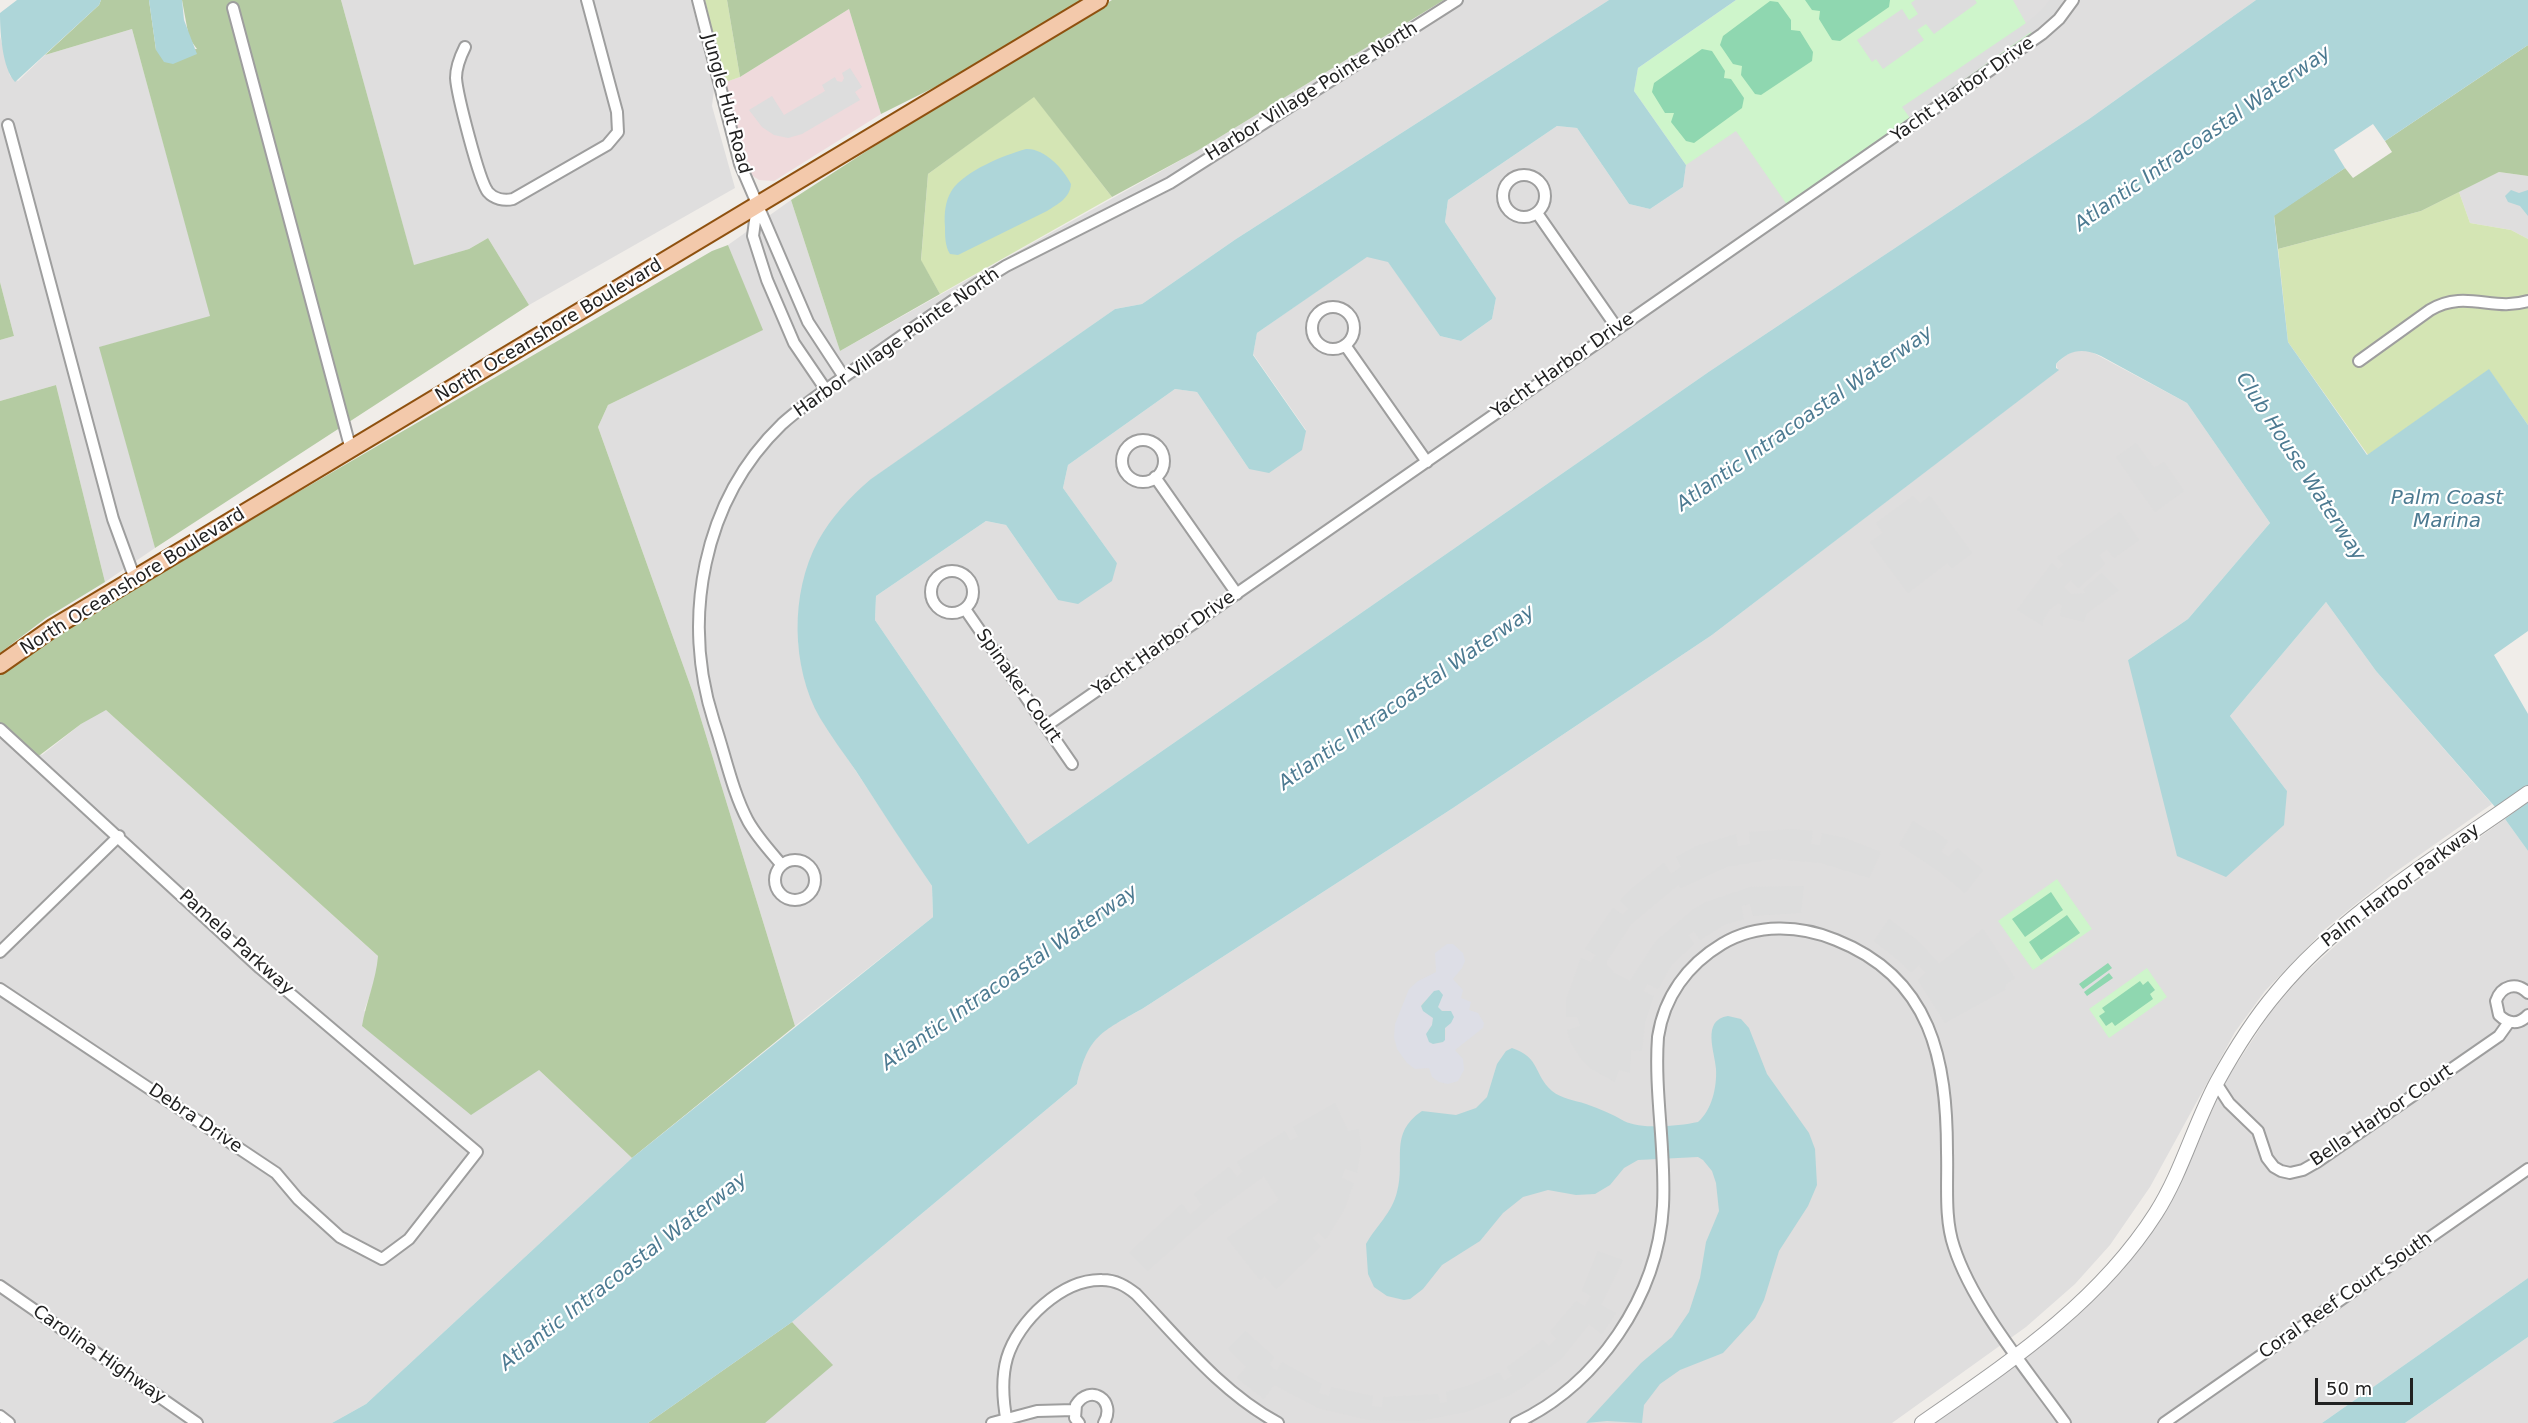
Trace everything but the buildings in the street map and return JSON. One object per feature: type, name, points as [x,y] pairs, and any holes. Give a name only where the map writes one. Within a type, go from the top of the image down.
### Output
[{"type":"main road","name":"North Oceanshore Boulevard","points":[[0,665],[54,627],[1099,0]]},
{"type":"street","points":[[465,47],[457,67],[457,85],[482,181],[488,192],[497,199],[518,198],[607,145],[618,132],[617,112],[587,0]]},
{"type":"street","name":"Jungle Hut Road","points":[[698,0],[740,164],[808,322],[844,377]]},
{"type":"street","name":"Harbor Village Pointe North","points":[[781,864],[747,819],[708,702],[700,661],[699,608],[704,569],[723,511],[758,451],[775,431],[825,390],[977,284],[1016,261],[1170,183],[1457,0]]},
{"type":"street","name":"Yacht Harbor Drive","points":[[1046,726],[2042,34],[2059,19],[2073,0]]},
{"type":"street","points":[[233,8],[351,450]]},
{"type":"street","points":[[8,124],[113,519],[135,579]]},
{"type":"street","points":[[758,206],[753,237],[767,280],[794,344],[825,390]]},
{"type":"street","points":[[1537,213],[1617,328]]},
{"type":"street","points":[[2359,361],[2430,310],[2444,303],[2460,299],[2504,305],[2528,302]]},
{"type":"street","points":[[1345,345],[1426,462]]},
{"type":"street","points":[[1155,477],[1237,594]]},
{"type":"street","name":"Spinaker Court","points":[[965,609],[1072,764]]},
{"type":"street","name":"Pamela Parkway","points":[[0,729],[260,968],[477,1152],[410,1239],[382,1258]]},
{"type":"street","name":"Palm Harbor Parkway","points":[[1922,1423],[2017,1355],[2086,1298],[2116,1266],[2143,1232],[2165,1197],[2216,1083],[2263,1009],[2286,982],[2327,940],[2374,903],[2528,793]]},
{"type":"street","points":[[0,952],[119,836]]},
{"type":"street","points":[[1516,1423],[1542,1409],[1571,1388],[1606,1350],[1627,1322],[1643,1287],[1654,1256],[1662,1218],[1663,1184],[1657,1044],[1663,1013],[1675,988],[1686,972],[1713,950],[1742,934],[1785,929],[1826,936],[1852,946],[1868,956],[1906,991],[1923,1015],[1935,1041],[1946,1099],[1948,1209],[1953,1244],[1974,1293],[2065,1423]]},
{"type":"street","points":[[2528,993],[2521,987],[2515,986],[2502,990],[2498,995],[2496,1009],[2499,1015],[2509,1022],[2521,1021],[2528,1015]]},
{"type":"street","name":"Debra Drive","points":[[0,988],[276,1173],[298,1199],[340,1237],[382,1258]]},
{"type":"street","name":"Bella Harbor Court","points":[[2216,1083],[2229,1104],[2258,1131],[2270,1162],[2281,1172],[2296,1172],[2317,1162],[2499,1036],[2509,1022]]},
{"type":"street","name":"Coral Reef Court South","points":[[2164,1423],[2528,1168]]},
{"type":"street","points":[[1007,1421],[1003,1388],[1005,1367],[1011,1348],[1025,1325],[1064,1291],[1104,1279],[1122,1284],[1136,1294],[1225,1387],[1248,1405],[1278,1423]]},
{"type":"street","name":"Carolina Highway","points":[[0,1286],[197,1423]]},
{"type":"street","points":[[1078,1423],[1074,1410],[1084,1396],[1102,1398],[1108,1409],[1104,1423]]},
{"type":"street","points":[[992,1423],[1037,1412],[1074,1410]]},
{"type":"street","points":[[0,1416],[9,1423]]},
{"type":"shaded area","points":[[341,0],[691,0],[714,90],[712,106],[735,188],[529,305],[488,238],[469,249],[414,266]]},
{"type":"shaded area","points":[[1444,0],[1609,0],[1236,239],[1142,304],[1115,309],[872,479],[836,515],[818,543],[806,571],[798,640],[802,668],[820,717],[932,886],[933,917],[795,1026],[693,693],[598,427],[608,405],[762,330],[728,245],[791,200],[840,351],[1197,151]]},
{"type":"shaded area","points":[[1736,0],[2256,0],[2089,119],[1710,371],[1028,844],[875,620],[876,596],[986,521],[1006,525],[1058,600],[1117,563],[1063,488],[1068,465],[1175,389],[1197,392],[1249,469],[1306,430],[1253,354],[1257,333],[1367,256],[1388,261],[1440,336],[1461,341],[1492,319],[1496,298],[1445,222],[1448,200],[1557,126],[1577,128],[1629,204],[1650,209],[1683,187],[1686,165]]},
{"type":"shaded area","points":[[1915,0],[1975,0],[1977,3],[1934,34],[1926,24],[1917,30],[1924,40],[1883,69],[1876,59],[1872,62],[1857,40],[1902,9],[1909,20],[1918,14],[1911,3]]},
{"type":"shaded area","points":[[2050,0],[2063,0],[2054,14],[1910,118],[1902,107],[2029,21]]},
{"type":"shaded area","points":[[849,9],[881,114],[774,181],[759,180],[753,176],[742,159],[723,83],[740,77]]},
{"type":"shaded area","points":[[132,29],[211,317],[100,347],[155,548],[105,582],[56,385],[0,401],[0,340],[14,336],[0,282],[0,36],[10,76],[18,81],[45,55]]},
{"type":"shaded area","points":[[850,68],[862,87],[855,92],[860,100],[802,134],[788,138],[774,135],[762,127],[749,110],[772,96],[784,115],[825,91],[822,85],[835,77],[837,81],[842,82],[844,78],[842,73]]},
{"type":"shaded area","points":[[2499,172],[2528,176],[2528,239],[2511,230],[2470,223],[2459,192]]},
{"type":"shaded area","points":[[2088,350],[2187,403],[2270,523],[2188,619],[2128,660],[2287,791],[2230,716],[2326,602],[2376,671],[2492,804],[2394,873],[2325,929],[2265,991],[2235,1032],[2150,1187],[2110,1245],[2075,1284],[2026,1327],[1892,1423],[648,1423],[792,1322],[1077,1084],[1082,1061],[1092,1043],[1104,1030],[1142,1009],[1453,808],[1712,635],[2058,370],[2056,364],[2066,355],[2074,351]]},
{"type":"shaded area","points":[[2136,443],[2154,468],[2164,462],[2184,491],[2155,512],[2116,457]]},
{"type":"shaded area","points":[[1913,496],[1920,504],[1930,496],[1972,553],[1952,568],[1947,563],[1908,593],[1870,542],[1883,533],[1876,523]]},
{"type":"shaded area","points":[[2120,512],[2139,540],[2114,558],[2107,549],[2099,555],[2105,564],[2078,588],[2071,580],[2063,587],[2071,594],[2086,593],[2083,590],[2102,573],[2119,590],[2087,613],[2084,622],[2060,616],[2062,605],[2058,603],[2050,609],[2043,620],[2043,626],[2017,610],[2052,563],[2058,570],[2064,565],[2057,557]]},
{"type":"shaded area","points":[[105,709],[378,956],[377,976],[364,1011],[539,1070],[632,1158],[366,1404],[332,1423],[0,1423],[0,729],[42,755],[81,724]]},
{"type":"shaded area","points":[[2505,819],[2528,851],[2528,1278],[2322,1423],[1934,1423],[2022,1361],[2087,1306],[2123,1270],[2154,1228],[2178,1189],[2223,1085],[2270,1013],[2301,977],[2359,924]]},
{"type":"shaded area","points":[[1913,821],[1929,831],[1933,830],[1948,841],[1941,852],[1949,857],[1957,848],[1983,870],[1965,893],[1940,872],[1899,845]]},
{"type":"shaded area","points":[[1792,829],[1813,831],[1811,844],[1820,845],[1822,833],[1845,838],[1881,852],[1869,878],[1821,863],[1773,859],[1727,867],[1681,888],[1678,885],[1631,924],[1607,961],[1607,965],[1614,973],[1630,981],[1656,941],[1694,909],[1706,902],[1750,887],[1804,886],[1801,913],[1753,916],[1750,904],[1741,906],[1744,919],[1724,925],[1700,940],[1694,931],[1688,935],[1694,944],[1672,964],[1658,989],[1647,984],[1643,991],[1654,996],[1645,1023],[1642,1051],[1631,1050],[1630,1073],[1619,1070],[1615,1082],[1593,1070],[1581,1059],[1570,1041],[1567,1030],[1580,1026],[1577,1017],[1566,1017],[1566,1000],[1581,958],[1591,962],[1596,955],[1585,949],[1613,908],[1623,915],[1628,909],[1620,901],[1630,890],[1664,863],[1671,874],[1681,867],[1676,857],[1696,846],[1736,834],[1738,846],[1750,844],[1749,832]]},
{"type":"shaded area","points":[[1889,919],[1918,941],[1939,964],[1983,929],[2015,978],[2006,984],[2005,990],[1945,1023],[1918,980],[1926,973],[1919,965],[1911,972],[1874,941]]},
{"type":"shaded area","points":[[1447,944],[1453,944],[1463,953],[1465,961],[1453,979],[1463,990],[1461,998],[1471,1002],[1469,1010],[1478,1013],[1484,1023],[1483,1028],[1455,1050],[1463,1059],[1464,1070],[1458,1081],[1448,1084],[1432,1077],[1429,1068],[1415,1069],[1407,1063],[1397,1049],[1394,1037],[1395,1024],[1409,989],[1418,981],[1436,972],[1435,953]],"holes":[[[1434,991],[1441,1000],[1438,1004],[1439,1010],[1451,1011],[1451,1023],[1445,1026],[1446,1034],[1443,1042],[1437,1044],[1428,1030],[1433,1018],[1421,1008],[1422,1003]]]},
{"type":"shaded area","points":[[1335,1103],[1348,1131],[1359,1129],[1361,1149],[1357,1173],[1345,1169],[1342,1178],[1354,1183],[1344,1210],[1326,1239],[1318,1232],[1313,1238],[1321,1246],[1276,1289],[1265,1276],[1260,1280],[1227,1238],[1279,1200],[1264,1176],[1211,1215],[1147,1271],[1129,1253],[1182,1204],[1190,1215],[1202,1205],[1194,1194],[1229,1167],[1237,1177],[1243,1172],[1237,1162],[1285,1131],[1290,1141],[1298,1137],[1293,1127]]},
{"type":"shaded area","points":[[1598,1251],[1623,1260],[1601,1305],[1616,1313],[1602,1334],[1589,1324],[1561,1359],[1523,1387],[1508,1396],[1466,1412],[1420,1421],[1369,1420],[1318,1408],[1274,1385],[1264,1399],[1237,1378],[1246,1367],[1228,1348],[1245,1331],[1274,1357],[1269,1365],[1277,1371],[1282,1362],[1322,1384],[1319,1393],[1329,1396],[1331,1387],[1373,1396],[1372,1406],[1382,1407],[1383,1397],[1438,1394],[1440,1403],[1447,1402],[1446,1392],[1473,1384],[1499,1372],[1504,1381],[1512,1376],[1507,1367],[1543,1340],[1549,1346],[1557,1339],[1550,1332],[1576,1301],[1585,1306],[1591,1296],[1582,1291]]},
{"type":"shaded area","points":[[2528,1337],[2528,1423],[2405,1423]]},
{"type":"green space","points":[[101,0],[149,0],[156,50],[197,49],[189,38],[182,0],[341,0],[414,265],[469,249],[488,238],[529,305],[155,548],[99,347],[210,316],[132,29],[45,55],[99,5]]},
{"type":"green space","points":[[705,0],[727,0],[740,77],[723,83],[718,62]]},
{"type":"green space","points":[[727,0],[1086,0],[965,72],[881,114],[849,9],[740,77]]},
{"type":"green space","points":[[1112,0],[1444,0],[1197,151],[1112,197],[1034,97],[928,174],[921,260],[940,294],[840,351],[791,200],[972,83]]},
{"type":"green space","points":[[1736,0],[2013,0],[2037,43],[1792,212],[1736,131],[1686,165],[1634,91],[1638,68]]},
{"type":"green space","points":[[1805,0],[1890,0],[1889,7],[1840,41],[1832,40],[1819,19],[1820,11],[1812,10]]},
{"type":"green space","points":[[1770,1],[1778,2],[1791,20],[1791,30],[1800,31],[1813,52],[1812,61],[1761,95],[1755,94],[1741,75],[1742,66],[1733,64],[1720,45],[1723,36]]},
{"type":"green space","points":[[2528,45],[2528,176],[2499,172],[2421,211],[2278,249],[2274,215],[2345,168],[2353,178],[2392,152],[2385,141]]},
{"type":"green space","points":[[1702,49],[1712,51],[1725,71],[1724,78],[1731,79],[1744,98],[1742,108],[1694,143],[1686,141],[1671,122],[1674,113],[1665,113],[1652,92],[1654,83]]},
{"type":"green space","points":[[1034,96],[1112,197],[940,294],[921,261],[928,174]]},
{"type":"green space","points":[[2459,192],[2470,223],[2511,230],[2528,239],[2528,425],[2489,370],[2368,455],[2288,342],[2278,249],[2421,211]]},
{"type":"green space","points":[[728,245],[763,330],[608,405],[598,427],[693,693],[795,1026],[632,1158],[539,1070],[471,1115],[362,1026],[378,956],[106,710],[81,724],[36,758],[0,729],[0,673],[58,632],[712,251]]},
{"type":"green space","points":[[0,282],[14,336],[0,340]]},
{"type":"green space","points":[[56,385],[105,582],[46,618],[0,653],[0,401]]},
{"type":"green space","points":[[2057,879],[2092,929],[2033,970],[1998,921]]},
{"type":"green space","points":[[2051,892],[2063,910],[2025,937],[2012,919]]},
{"type":"green space","points":[[2067,915],[2080,933],[2041,960],[2029,942]]},
{"type":"green space","points":[[2108,963],[2112,968],[2083,989],[2079,984]]},
{"type":"green space","points":[[2147,968],[2167,997],[2109,1038],[2089,1009]]},
{"type":"green space","points":[[2109,973],[2113,978],[2087,996],[2084,992]]},
{"type":"green space","points":[[2140,981],[2143,985],[2148,981],[2155,990],[2150,994],[2153,999],[2115,1026],[2112,1022],[2106,1026],[2099,1016],[2105,1012],[2102,1008]]},
{"type":"green space","points":[[792,1322],[833,1365],[765,1423],[648,1423]]},
{"type":"water","points":[[17,0],[101,0],[99,5],[15,82],[5,59],[1,39],[0,13]]},
{"type":"water","points":[[149,0],[182,0],[184,20],[197,54],[173,64],[164,62],[156,50]]},
{"type":"water","points":[[1609,0],[1736,0],[1638,68],[1634,91],[1686,165],[1683,187],[1650,209],[1629,204],[1577,128],[1557,126],[1448,200],[1445,222],[1496,298],[1492,319],[1461,341],[1440,336],[1388,262],[1367,257],[1257,333],[1253,355],[1306,431],[1302,450],[1269,473],[1249,469],[1197,392],[1175,389],[1068,465],[1063,488],[1117,563],[1112,581],[1078,604],[1058,600],[1006,525],[986,521],[876,596],[875,620],[1028,844],[1710,371],[2089,119],[2256,0],[2528,0],[2528,45],[2385,141],[2373,124],[2334,150],[2345,168],[2274,216],[2288,342],[2367,455],[2489,369],[2528,425],[2528,631],[2494,655],[2528,714],[2528,786],[2496,808],[2376,671],[2326,602],[2230,716],[2287,791],[2284,825],[2226,877],[2177,856],[2128,660],[2188,619],[2270,523],[2187,403],[2101,356],[2077,351],[2066,355],[2056,364],[2059,370],[1712,635],[1453,808],[1106,1030],[1098,1037],[1086,1055],[1077,1084],[792,1322],[648,1423],[332,1423],[366,1404],[632,1158],[933,917],[932,886],[820,718],[810,698],[804,676],[799,653],[798,630],[802,583],[818,541],[842,507],[871,479],[1115,309],[1142,304],[1236,239]]},
{"type":"water","points":[[1026,149],[1046,155],[1063,172],[1071,184],[1066,197],[1047,211],[958,255],[950,254],[946,241],[945,217],[946,203],[952,190],[975,170]]},
{"type":"water","points":[[2511,190],[2519,193],[2528,190],[2528,216],[2520,206],[2508,202],[2505,196]]},
{"type":"water","points":[[2528,802],[2528,851],[2505,819]]},
{"type":"water","points":[[1439,990],[1443,995],[1438,1007],[1442,1011],[1451,1011],[1454,1017],[1445,1028],[1445,1040],[1433,1044],[1429,1042],[1426,1034],[1432,1025],[1433,1018],[1423,1011],[1421,1006],[1434,991]]},
{"type":"water","points":[[1728,1016],[1741,1019],[1749,1028],[1767,1074],[1809,1133],[1815,1149],[1817,1185],[1808,1206],[1779,1251],[1764,1300],[1755,1318],[1723,1353],[1680,1370],[1660,1384],[1644,1405],[1642,1423],[1607,1421],[1586,1423],[1641,1363],[1672,1337],[1689,1312],[1700,1278],[1706,1242],[1719,1211],[1716,1183],[1712,1171],[1698,1157],[1638,1160],[1624,1168],[1610,1185],[1595,1194],[1576,1195],[1548,1190],[1523,1197],[1503,1213],[1480,1241],[1442,1265],[1423,1289],[1410,1299],[1387,1296],[1374,1287],[1368,1274],[1366,1244],[1395,1200],[1402,1138],[1405,1129],[1422,1111],[1456,1115],[1476,1108],[1487,1097],[1497,1064],[1506,1051],[1512,1048],[1528,1057],[1546,1085],[1564,1098],[1586,1104],[1641,1126],[1671,1126],[1698,1122],[1710,1105],[1716,1083],[1712,1030],[1720,1019]]},
{"type":"water","points":[[2528,1278],[2528,1337],[2405,1423],[2322,1423]]},
{"type":"water label","name":"Atlantic Intracoastal Waterway","points":[[2203,139]]},
{"type":"water label","name":"Atlantic Intracoastal Waterway","points":[[1805,419]]},
{"type":"water label","name":"Club House Waterway","points":[[2300,467]]},
{"type":"water label","name":"Palm Coast Marina","points":[[2447,510]]},
{"type":"water label","name":"Atlantic Intracoastal Waterway","points":[[1407,698]]},
{"type":"water label","name":"Atlantic Intracoastal Waterway","points":[[1010,978]]},
{"type":"water label","name":"Atlantic Intracoastal Waterway","points":[[624,1272]]}]
